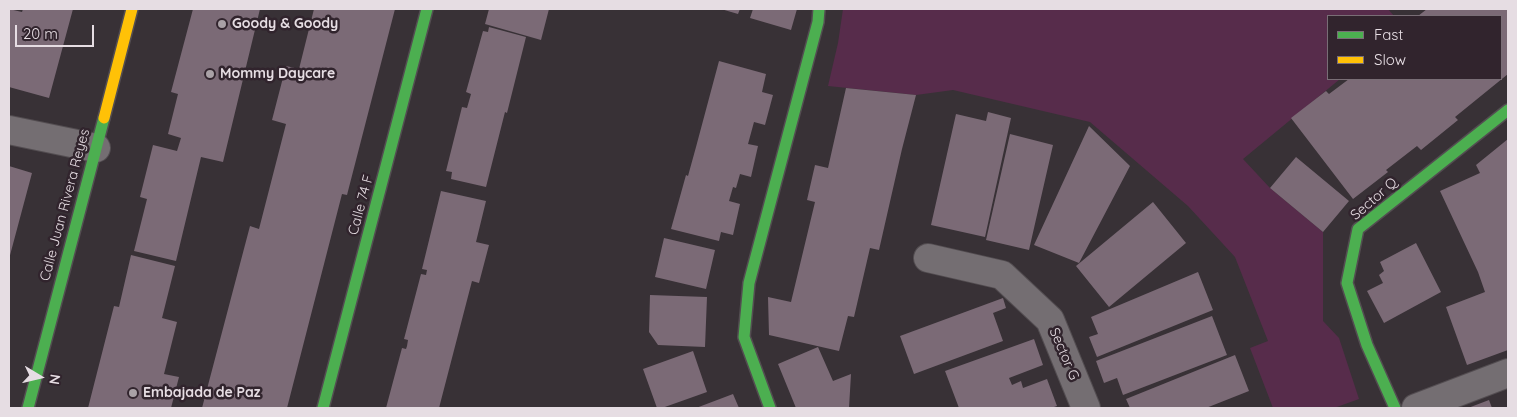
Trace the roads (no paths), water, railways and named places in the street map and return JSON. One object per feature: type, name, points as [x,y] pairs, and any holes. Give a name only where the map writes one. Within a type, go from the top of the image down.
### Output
[{"type":"street","name":"Calle Juan Rivera Reyes","points":[[28,408],[132,9]]},
{"type":"street","name":"Calle 74 F","points":[[323,408],[427,9]]},
{"type":"street","points":[[770,408],[744,337],[749,283],[818,22],[819,9]]},
{"type":"street","name":"Sector Q","points":[[1395,408],[1367,345],[1347,283],[1358,229],[1508,110]]},
{"type":"street","points":[[9,130],[96,148]]},
{"type":"street","name":"Sector G","points":[[928,258],[1002,275],[1009,281],[1050,320],[1086,408]]},
{"type":"street","points":[[1416,408],[1508,373]]},
{"type":"place","name":"Goody & Goody","points":[[222,24]]},
{"type":"place","name":"Mommy Daycare","points":[[210,74]]},
{"type":"place","name":"Embajada de Paz","points":[[133,393]]}]
